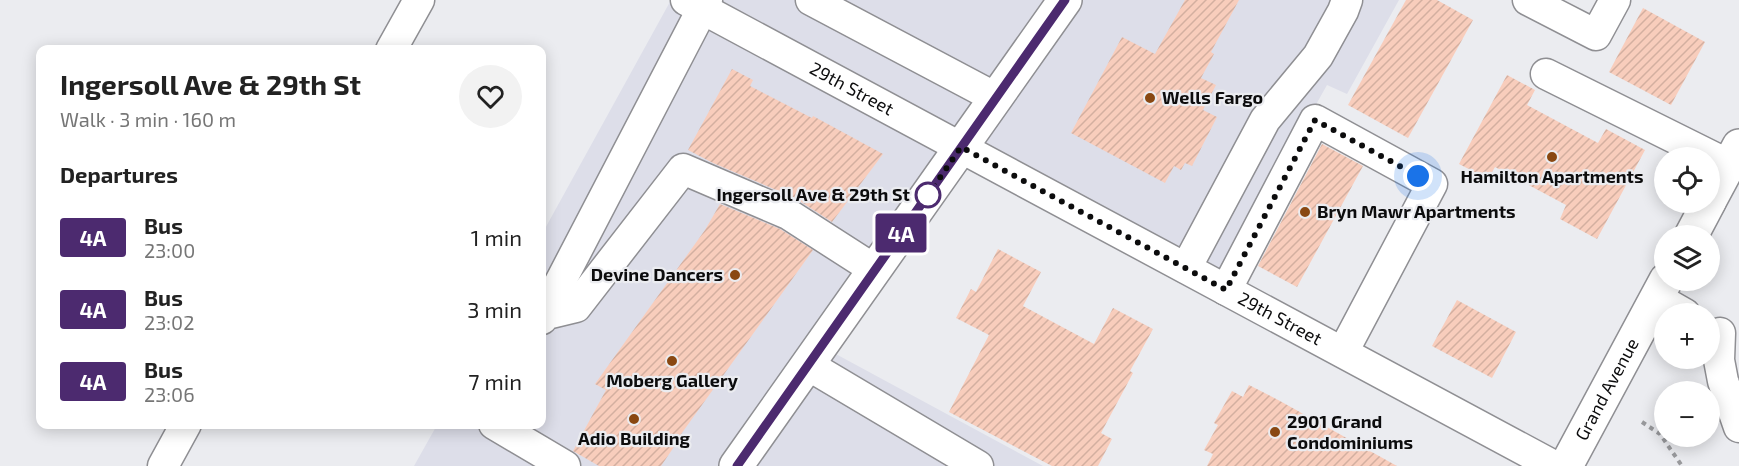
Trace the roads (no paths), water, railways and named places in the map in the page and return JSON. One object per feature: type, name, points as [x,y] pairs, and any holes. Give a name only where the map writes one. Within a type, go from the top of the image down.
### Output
[{"type":"main road","points":[[736,466],[1065,0]]},
{"type":"main road","points":[[1720,182],[1735,156]]},
{"type":"main road","name":"Grand Avenue","points":[[1566,466],[1660,291]]},
{"type":"street","points":[[394,45],[418,0]]},
{"type":"street","points":[[811,0],[996,98]]},
{"type":"street","points":[[1186,268],[1265,120],[1318,56],[1347,0]]},
{"type":"street","points":[[1528,0],[1596,35],[1615,0]]},
{"type":"street","points":[[546,309],[698,3]]},
{"type":"street","name":"29th Street","points":[[698,3],[1554,466]]},
{"type":"street","points":[[1546,74],[1735,156]]},
{"type":"street","points":[[1226,290],[1315,120],[1355,141],[1431,184],[1343,352]]},
{"type":"street","points":[[546,316],[576,307],[683,169],[788,214],[875,270]]},
{"type":"street","points":[[1663,291],[1674,303]]},
{"type":"street","points":[[1723,329],[1719,360],[1723,381],[1739,427]]},
{"type":"street","points":[[808,365],[978,466]]},
{"type":"street","points":[[163,466],[183,429]]},
{"type":"street","points":[[502,429],[565,466]]},
{"type":"place","name":"Wells Fargo","points":[[1150,98]]},
{"type":"place","name":"Hamilton Apartments","points":[[1552,157]]},
{"type":"place","name":"Ingersoll Ave & 29th St","points":[[928,195]]},
{"type":"place","name":"Bryn Mawr Apartments","points":[[1305,212]]},
{"type":"place","name":"Devine Dancers","points":[[735,275]]},
{"type":"place","name":"Moberg Gallery","points":[[672,361]]},
{"type":"place","name":"Adio Building","points":[[634,419]]},
{"type":"place","name":"2901 Grand Condominiums","points":[[1275,432]]}]
